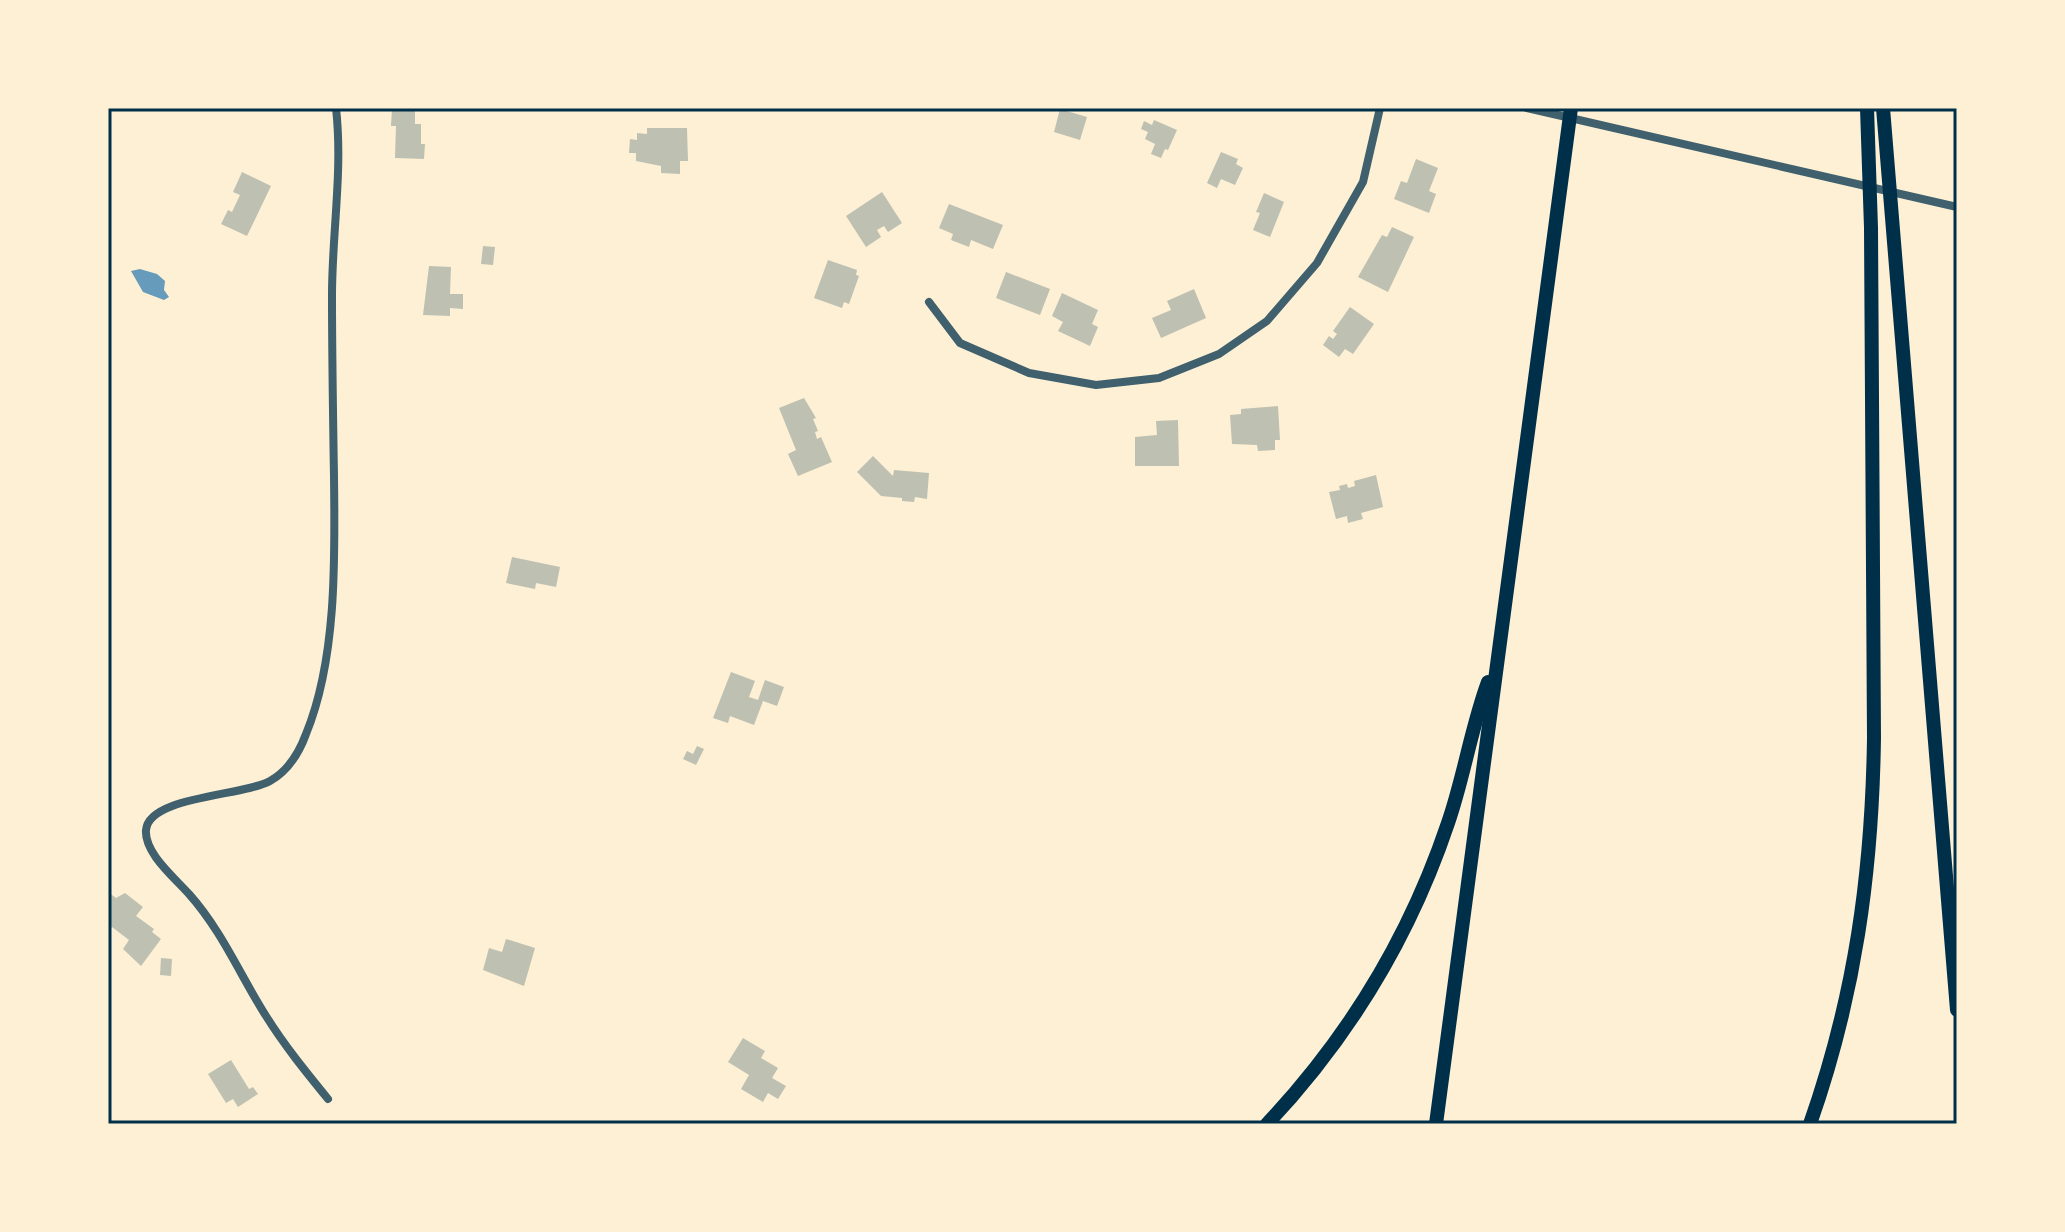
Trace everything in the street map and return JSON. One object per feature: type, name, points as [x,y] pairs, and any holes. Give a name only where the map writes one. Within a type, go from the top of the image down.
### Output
[{"type":"highway","points":[[1436,1124],[1571,108]]},
{"type":"highway","points":[[1810,1124],[1838,1036],[1854,968],[1867,880],[1872,816],[1871,244],[1867,108]]},
{"type":"highway","points":[[1883,108],[1957,1010]]},
{"type":"highway","points":[[1267,1124],[1340,1036],[1374,986],[1409,921],[1449,822],[1476,717],[1498,655]]},
{"type":"street","points":[[328,1099],[265,1014],[216,927],[158,859],[145,833],[148,823],[157,813],[174,804],[249,789],[268,782],[284,771],[297,755],[315,705],[323,669],[335,567],[332,272],[338,151],[336,108]]},
{"type":"street","points":[[929,302],[960,343],[1029,373],[1056,378],[1096,385],[1159,378],[1219,354],[1267,321],[1317,263],[1363,182],[1380,108]]},
{"type":"street","points":[[1527,108],[1957,207]]},
{"type":"water","points":[[140,269],[157,274],[165,281],[164,290],[169,297],[164,300],[143,292],[131,271]]},
{"type":"building","points":[[392,108],[415,108],[415,124],[421,124],[421,144],[425,144],[424,159],[395,158],[396,126],[391,126]]},
{"type":"building","points":[[1060,109],[1087,117],[1080,140],[1054,132]]},
{"type":"building","points":[[1154,120],[1177,130],[1161,158],[1151,154],[1155,144],[1145,139],[1148,132],[1141,129],[1144,121],[1152,125]]},
{"type":"building","points":[[647,128],[687,128],[688,161],[680,161],[680,174],[661,173],[661,166],[636,161],[636,153],[629,153],[630,139],[637,140],[637,133],[647,134]]},
{"type":"building","points":[[1221,152],[1238,159],[1236,164],[1243,168],[1235,185],[1221,179],[1217,188],[1207,183]]},
{"type":"building","points":[[1416,159],[1438,168],[1429,191],[1436,194],[1429,213],[1394,199],[1401,181],[1407,183]]},
{"type":"building","points":[[242,172],[271,186],[247,236],[221,224],[228,210],[232,212],[240,195],[233,192]]},
{"type":"building","points":[[882,192],[902,223],[888,232],[884,226],[877,230],[881,237],[866,247],[846,216]]},
{"type":"building","points":[[1264,193],[1284,202],[1270,237],[1253,230]]},
{"type":"building","points":[[949,204],[1003,225],[993,249],[971,240],[969,247],[951,240],[953,234],[939,228]]},
{"type":"building","points":[[1392,227],[1414,237],[1388,292],[1358,277],[1382,235],[1387,237]]},
{"type":"building","points":[[483,246],[495,247],[493,265],[481,264]]},
{"type":"building","points":[[828,260],[857,270],[856,275],[859,276],[849,304],[844,302],[842,308],[814,298]]},
{"type":"building","points":[[429,266],[451,267],[450,294],[463,294],[463,309],[450,308],[450,316],[423,315]]},
{"type":"building","points":[[1006,272],[1050,289],[1040,315],[996,298]]},
{"type":"building","points":[[1194,289],[1206,318],[1161,338],[1152,318],[1171,310],[1167,301]]},
{"type":"building","points":[[1062,293],[1098,310],[1092,324],[1098,327],[1090,346],[1058,331],[1063,322],[1052,316]]},
{"type":"building","points":[[1350,307],[1374,324],[1353,354],[1345,349],[1339,357],[1323,345],[1329,336],[1333,339],[1337,334],[1333,331]]},
{"type":"building","points":[[804,398],[816,418],[813,419],[818,431],[815,432],[817,439],[821,437],[832,462],[798,476],[788,454],[796,450],[779,408]]},
{"type":"building","points":[[1278,406],[1280,440],[1275,440],[1275,450],[1258,451],[1257,445],[1232,444],[1230,415],[1241,414],[1241,409]]},
{"type":"building","points":[[1178,420],[1179,466],[1135,466],[1135,437],[1157,435],[1156,421]]},
{"type":"building","points":[[873,456],[893,476],[894,470],[929,473],[927,499],[915,497],[914,502],[881,496],[857,472]]},
{"type":"building","points":[[1376,475],[1383,507],[1361,513],[1363,519],[1348,523],[1347,516],[1336,519],[1329,492],[1340,490],[1339,486],[1347,484],[1348,488],[1355,486],[1354,481]]},
{"type":"building","points":[[512,557],[560,567],[556,587],[536,583],[535,589],[506,583]]},
{"type":"building","points":[[731,672],[755,681],[749,697],[758,700],[765,680],[784,687],[777,706],[763,701],[754,725],[730,716],[728,723],[713,718]]},
{"type":"building","points":[[697,746],[704,749],[696,765],[683,759],[687,751],[693,754]]},
{"type":"building","points":[[108,892],[116,898],[125,893],[143,907],[136,916],[154,929],[152,932],[161,939],[141,966],[123,949],[129,940],[112,927],[108,931]]},
{"type":"building","points":[[506,939],[535,948],[524,986],[483,970],[489,948],[502,952]]},
{"type":"building","points":[[161,958],[172,959],[171,976],[160,975]]},
{"type":"building","points":[[743,1038],[765,1051],[761,1058],[778,1068],[772,1078],[786,1086],[778,1099],[768,1093],[763,1102],[741,1089],[749,1075],[728,1062]]},
{"type":"building","points":[[231,1060],[249,1089],[253,1087],[258,1094],[238,1107],[233,1099],[226,1103],[208,1074]]}]
